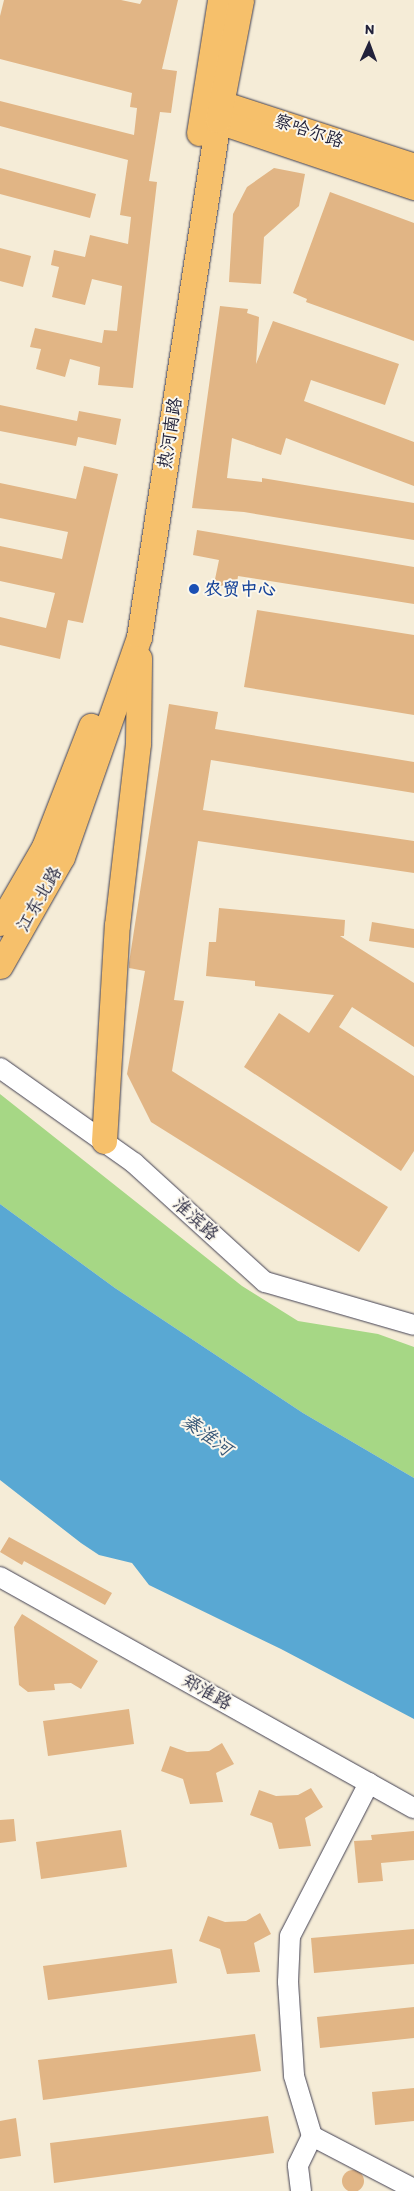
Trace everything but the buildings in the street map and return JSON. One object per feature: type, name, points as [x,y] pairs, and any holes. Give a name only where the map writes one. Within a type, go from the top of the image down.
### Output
[{"type":"main road","name":"热河南路","points":[[53,852],[139,637],[211,109],[220,0]]},
{"type":"main road","name":"热河南路","points":[[53,852],[127,634],[211,109],[241,0]]},
{"type":"main road","name":"察哈尔路","points":[[211,109],[414,166]]},
{"type":"main road","name":"察哈尔路","points":[[211,109],[414,187]]},
{"type":"main road","points":[[104,1141],[117,925],[138,742],[139,637]]},
{"type":"main road","name":"江东北路","points":[[0,924],[53,852]]},
{"type":"main road","name":"江东北路","points":[[0,966],[53,852]]},
{"type":"street","name":"淮滨路","points":[[0,1068],[134,1163],[265,1282],[414,1326]]},
{"type":"street","name":"郑淮路","points":[[0,1577],[414,1808]]},
{"type":"street","points":[[301,2191],[298,2165],[312,2136],[294,2076],[288,1982],[290,1936],[369,1783]]},
{"type":"street","points":[[312,2136],[414,2189]]},
{"type":"green space","points":[[0,1094],[242,1286],[298,1321],[378,1334],[414,1347],[414,1478],[303,1413],[115,1288],[0,1204]]},
{"type":"water","name":"秦淮河","points":[[0,1204],[115,1288],[303,1413],[414,1478],[414,1719],[281,1649],[149,1585],[132,1563],[99,1555],[0,1480]]},
{"type":"place","name":"农贸中心","points":[[194,589]]}]
